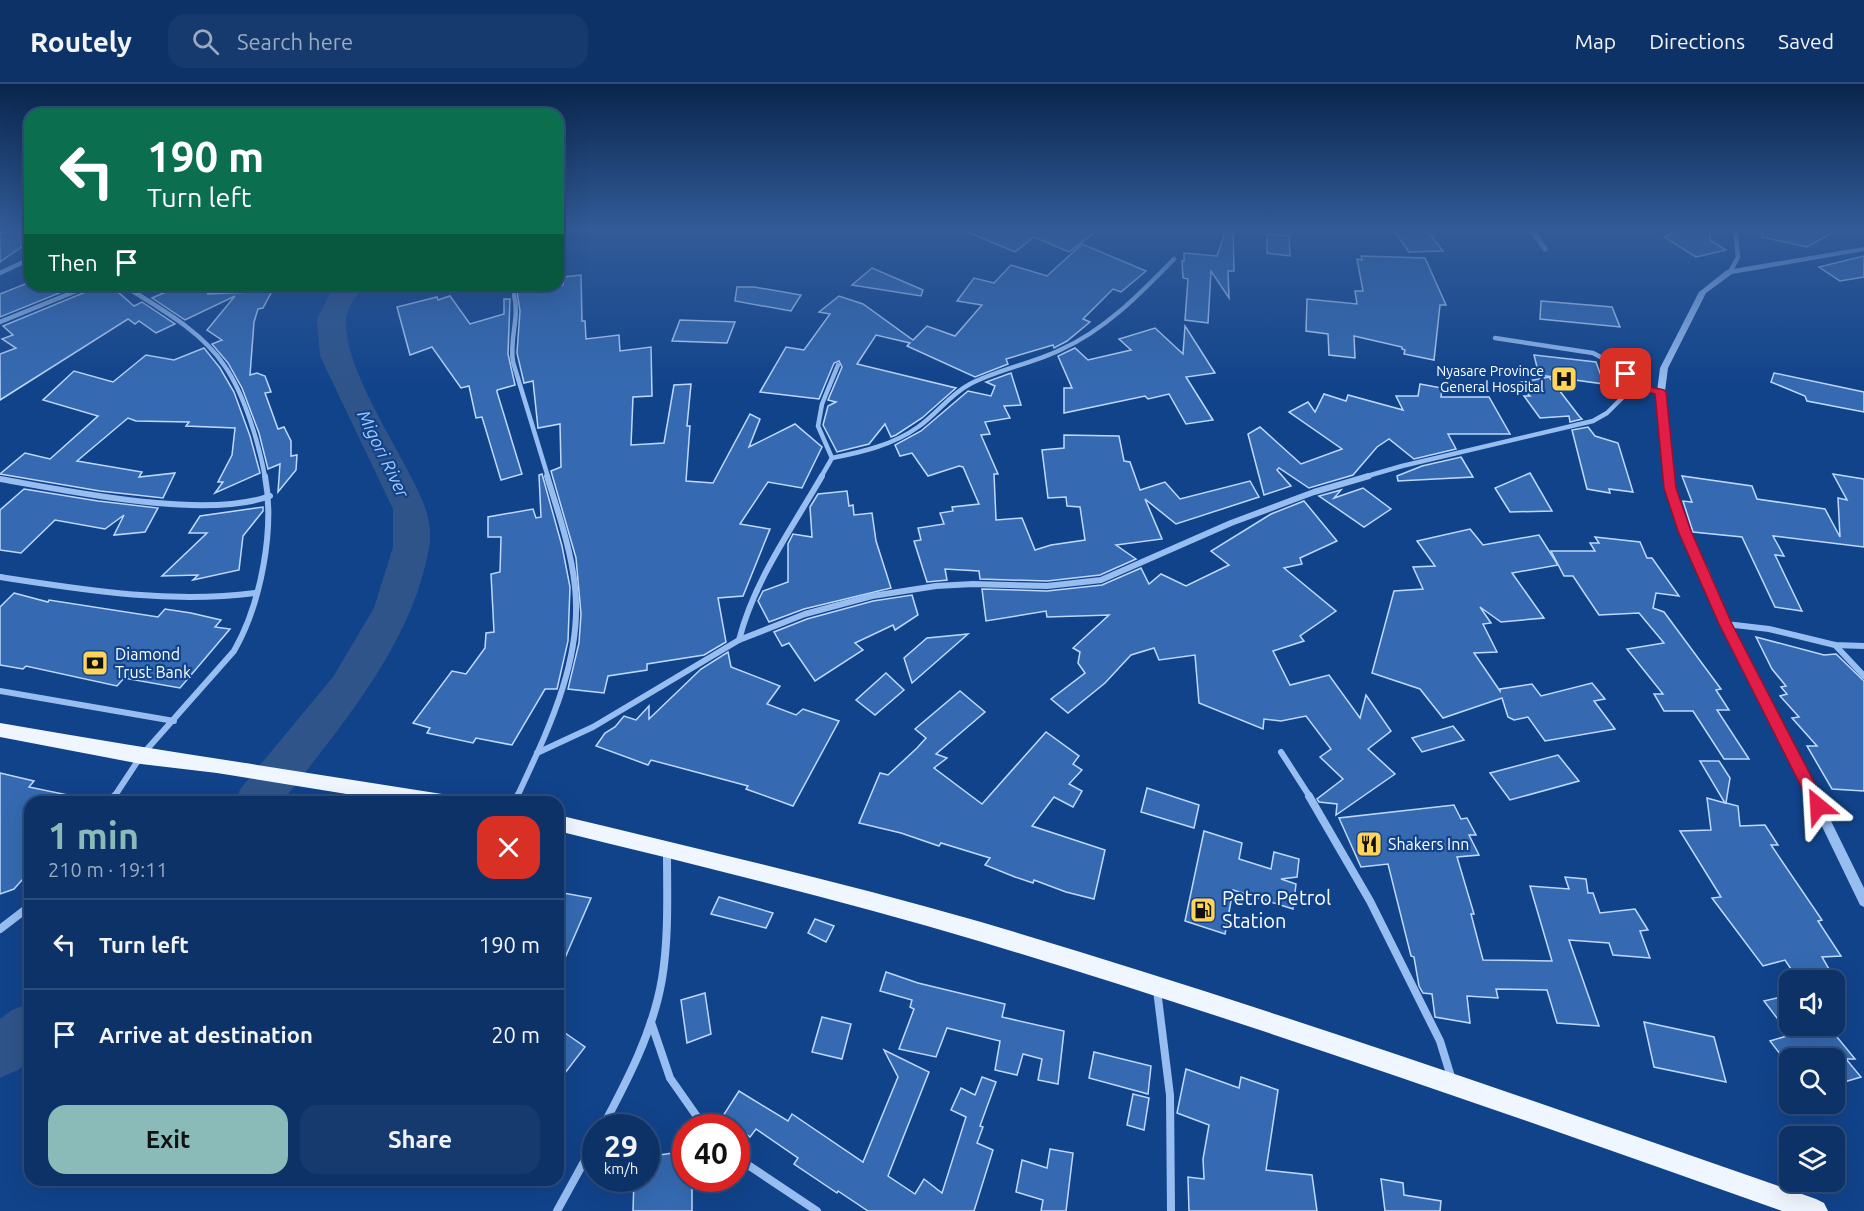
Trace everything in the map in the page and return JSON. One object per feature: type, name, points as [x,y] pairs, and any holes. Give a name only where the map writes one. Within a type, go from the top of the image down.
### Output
[{"type":"highway","points":[[0,730],[141,756],[217,765],[397,796]]},
{"type":"highway","points":[[564,824],[808,884],[945,922],[1156,986],[1453,1083],[1816,1211]]},
{"type":"street","points":[[739,640],[745,617],[758,587],[832,458],[872,450],[889,443],[917,428],[957,391],[1060,351],[1086,338],[1133,301],[1152,282]]},
{"type":"street","points":[[1717,282],[1702,292],[1664,368],[1660,392],[1670,488],[1684,531],[1726,624],[1762,691],[1864,901]]},
{"type":"street","points":[[0,322],[76,291]]},
{"type":"street","points":[[115,796],[141,756],[234,651],[250,620],[269,530],[270,496],[264,464],[255,432],[234,382],[223,363],[184,327],[132,291]]},
{"type":"street","points":[[514,295],[516,307],[511,357],[567,542],[576,589],[576,620],[570,660],[558,704],[518,796]]},
{"type":"street","points":[[1495,338],[1598,355],[1623,369],[1633,387]]},
{"type":"street","points":[[832,458],[818,426],[822,404],[838,365]]},
{"type":"street","points":[[1633,387],[1660,392]]},
{"type":"street","points":[[537,753],[593,727],[739,640],[786,621],[839,604],[904,590],[973,584],[1047,586],[1101,580],[1231,523],[1314,492],[1402,466],[1593,421],[1607,412],[1633,387]]},
{"type":"street","points":[[0,479],[136,501],[228,504],[251,502],[270,496]]},
{"type":"street","points":[[0,577],[181,598],[221,598],[255,593]]},
{"type":"street","points":[[1726,624],[1769,629],[1835,645],[1864,646]]},
{"type":"street","points":[[1835,645],[1864,676]]},
{"type":"street","points":[[0,691],[174,721]]},
{"type":"street","points":[[1281,752],[1326,821],[1365,892],[1440,1041],[1453,1083]]},
{"type":"street","points":[[610,1114],[651,1022],[662,978],[668,895],[667,849]]},
{"type":"street","points":[[0,929],[24,911]]},
{"type":"street","points":[[1156,986],[1170,1095],[1171,1211]]},
{"type":"street","points":[[651,1022],[670,1078],[695,1114]]},
{"type":"street","points":[[557,1211],[582,1165]]},
{"type":"street","points":[[750,1166],[817,1211]]},
{"type":"building","points":[[564,282],[581,282],[582,321],[585,321],[586,339],[619,335],[620,351],[651,347],[652,396],[633,397],[631,445],[664,443],[674,385],[691,384],[687,426],[690,426],[686,481],[713,483],[750,414],[760,419],[749,447],[795,424],[822,447],[802,488],[768,482],[740,524],[770,529],[743,596],[718,598],[726,642],[704,655],[647,664],[647,670],[608,676],[604,693],[568,689],[579,643],[581,614],[576,558],[551,471],[561,467],[560,424],[538,428],[533,381],[524,383],[517,353],[520,311],[517,291],[564,291]]},
{"type":"building","points":[[856,282],[904,282],[923,290],[921,296],[852,285]]},
{"type":"building","points":[[971,282],[1133,282],[1121,292],[1113,289],[1083,319],[1090,322],[1067,341],[1054,348],[1053,345],[1006,359],[1008,364],[975,377],[907,346],[910,343],[876,335],[857,364],[956,388],[922,418],[896,435],[891,437],[885,424],[869,444],[837,452],[823,425],[828,406],[836,402],[828,400],[842,367],[839,361],[834,363],[819,399],[760,392],[786,347],[804,350],[830,314],[819,312],[839,296],[863,304],[913,340],[927,326],[955,336],[982,305],[957,301]]},
{"type":"building","points":[[1188,282],[1210,282],[1208,323],[1185,320]]},
{"type":"building","points":[[1218,282],[1228,282],[1229,298]]},
{"type":"building","points":[[1361,282],[1436,282],[1446,305],[1440,305],[1434,360],[1404,354],[1405,350],[1402,347],[1354,336],[1355,358],[1329,355],[1328,334],[1306,331],[1307,299],[1357,304],[1355,291],[1363,291]]},
{"type":"building","points":[[24,284],[24,291],[64,291],[0,317],[0,294]]},
{"type":"building","points":[[737,287],[754,287],[801,295],[791,311],[735,301]]},
{"type":"building","points":[[88,291],[117,291],[134,306],[142,302],[175,324],[156,333],[139,321],[135,324],[128,319],[0,400],[0,354],[16,348],[2,339],[13,335],[3,326]]},
{"type":"building","points":[[168,291],[214,291],[207,294],[272,291],[263,308],[258,309],[254,322],[250,375],[257,373],[265,376],[271,392],[265,393],[278,429],[284,427],[291,441],[291,456],[297,455],[296,470],[278,492],[280,464],[268,469],[259,433],[242,388],[228,363],[212,344],[222,340],[207,330],[235,296],[185,320],[152,298]]},
{"type":"building","points":[[450,296],[470,324],[504,314],[504,299],[510,299],[508,354],[515,385],[497,390],[497,392],[522,474],[501,480],[482,417],[476,418],[469,386],[461,388],[432,347],[410,355],[397,307]]},
{"type":"building","points":[[1541,301],[1612,307],[1620,327],[1540,319]]},
{"type":"building","points":[[680,320],[735,322],[727,343],[672,341]]},
{"type":"building","points":[[1185,326],[1215,373],[1186,377],[1213,420],[1186,424],[1169,394],[1148,399],[1145,396],[1064,413],[1064,388],[1072,388],[1058,356],[1075,348],[1088,360],[1131,350],[1119,339],[1155,328],[1183,354]]},
{"type":"building","points":[[204,348],[220,368],[234,392],[260,473],[215,493],[223,482],[218,482],[232,455],[235,428],[186,426],[189,422],[136,421],[128,418],[77,461],[142,472],[139,477],[175,473],[163,498],[100,491],[0,474],[25,453],[50,459],[98,416],[43,400],[74,371],[113,382],[146,355],[174,360]]},
{"type":"building","points":[[1534,355],[1596,362],[1604,384],[1539,375]]},
{"type":"building","points":[[1011,373],[1021,405],[1004,406],[1010,418],[985,422],[990,434],[981,435],[998,474],[994,474],[996,520],[1022,518],[1035,550],[1085,540],[1080,507],[1067,506],[1066,497],[1048,498],[1042,450],[1064,448],[1064,435],[1119,436],[1124,461],[1130,462],[1140,490],[1165,482],[1180,499],[1250,481],[1259,497],[1176,524],[1145,499],[1162,539],[1116,545],[1136,559],[1100,575],[1047,581],[980,579],[979,571],[945,569],[947,580],[927,582],[914,541],[921,540],[918,528],[944,524],[940,513],[953,511],[952,507],[979,504],[963,467],[959,466],[928,476],[912,453],[900,456],[895,445],[921,431],[968,391],[991,396],[995,386],[986,382]]},
{"type":"building","points":[[1774,373],[1864,392],[1864,412],[1807,401],[1805,396],[1771,382]]},
{"type":"building","points":[[1549,377],[1582,419],[1570,422],[1569,416],[1540,418],[1524,396],[1530,396],[1517,383]]},
{"type":"building","points":[[1420,384],[1442,388],[1441,397],[1489,397],[1510,434],[1448,434],[1456,449],[1414,459],[1389,439],[1377,447],[1353,475],[1309,488],[1279,468],[1277,470],[1291,486],[1264,495],[1248,434],[1260,427],[1301,464],[1342,449],[1289,412],[1308,402],[1315,412],[1324,394],[1346,401],[1348,395],[1403,410],[1396,396],[1418,396]]},
{"type":"building","points":[[1588,427],[1595,436],[1618,443],[1633,492],[1609,489],[1610,493],[1587,489],[1572,430]]},
{"type":"building","points":[[1461,457],[1473,477],[1398,481],[1397,476],[1422,466]]},
{"type":"building","points":[[1530,473],[1552,511],[1510,512],[1495,488]]},
{"type":"building","points":[[542,474],[562,546],[570,587],[568,641],[557,689],[545,689],[512,745],[476,738],[473,743],[427,733],[430,728],[413,723],[452,671],[466,674],[485,648],[486,633],[494,632],[491,574],[500,572],[501,537],[488,537],[488,517],[533,509],[536,518],[541,517],[539,475]]},
{"type":"building","points":[[1833,474],[1864,479],[1864,547],[1773,536],[1784,556],[1775,555],[1802,611],[1775,607],[1742,537],[1693,532],[1683,501],[1692,502],[1682,476],[1752,486],[1757,499],[1825,509],[1840,537],[1838,498],[1847,500]]},
{"type":"building","points":[[1363,488],[1391,509],[1364,527],[1319,496],[1341,490],[1334,498]]},
{"type":"building","points":[[24,489],[158,508],[145,532],[114,535],[124,515],[105,529],[55,520],[21,553],[0,550],[0,510]]},
{"type":"building","points":[[847,491],[849,506],[853,505],[854,515],[872,513],[876,541],[891,588],[804,609],[769,622],[758,601],[763,591],[788,582],[788,544],[793,534],[812,537],[810,507],[818,494]]},
{"type":"building","points":[[1304,501],[1337,541],[1300,558],[1302,564],[1284,568],[1336,611],[1300,636],[1304,641],[1273,651],[1290,685],[1329,675],[1360,718],[1366,695],[1391,731],[1368,749],[1395,774],[1336,815],[1337,804],[1319,802],[1317,799],[1343,779],[1320,757],[1331,749],[1306,716],[1281,721],[1264,719],[1263,729],[1199,703],[1195,655],[1159,660],[1154,648],[1131,655],[1105,683],[1068,713],[1051,699],[1085,673],[1078,663],[1080,652],[1073,648],[1109,615],[1047,617],[1046,611],[986,621],[982,589],[1047,591],[1102,585],[1141,568],[1149,584],[1161,574],[1186,586],[1229,565],[1211,551],[1271,514]]},
{"type":"building","points":[[263,507],[263,511],[243,536],[239,570],[193,580],[198,575],[162,576],[207,533],[189,533],[200,516]]},
{"type":"building","points":[[1470,529],[1483,545],[1539,535],[1558,565],[1512,573],[1544,618],[1501,622],[1480,607],[1491,623],[1483,624],[1497,652],[1474,653],[1500,691],[1500,689],[1532,684],[1541,696],[1592,683],[1605,699],[1594,701],[1615,729],[1545,741],[1528,717],[1514,720],[1508,717],[1502,698],[1443,718],[1420,689],[1372,673],[1394,591],[1423,589],[1413,567],[1435,566],[1417,541]]},
{"type":"building","points":[[1595,537],[1640,542],[1647,558],[1652,558],[1679,596],[1656,593],[1653,608],[1664,612],[1721,689],[1716,690],[1729,710],[1717,710],[1749,759],[1724,759],[1693,711],[1664,711],[1654,694],[1663,694],[1627,649],[1664,643],[1639,613],[1599,615],[1573,576],[1564,576],[1551,551],[1595,551],[1590,543],[1599,543]]},
{"type":"building","points":[[14,593],[48,602],[49,600],[158,617],[165,609],[191,613],[221,620],[215,627],[230,629],[180,688],[124,678],[117,686],[26,666],[23,669],[0,665],[0,607]]},
{"type":"building","points":[[912,595],[918,615],[895,630],[893,625],[855,643],[863,650],[815,681],[789,643],[782,646],[774,632],[807,619],[873,601]]},
{"type":"building","points":[[968,634],[912,683],[904,658],[927,638]]},
{"type":"building","points":[[1756,637],[1824,655],[1836,654],[1864,681],[1864,791],[1832,789],[1807,746],[1817,746],[1792,718],[1799,717],[1780,696],[1787,694],[1781,687],[1786,686],[1772,669]]},
{"type":"building","points":[[728,652],[731,667],[780,686],[767,704],[796,715],[803,709],[839,721],[793,806],[746,789],[748,786],[651,760],[648,765],[596,746],[605,733],[615,727],[624,716],[636,720],[649,706],[649,719],[701,669]]},
{"type":"building","points":[[886,673],[904,690],[875,715],[856,700]]},
{"type":"building","points":[[960,691],[985,712],[936,754],[947,758],[934,768],[982,804],[1046,732],[1079,756],[1073,764],[1082,770],[1069,784],[1082,791],[1073,807],[1054,797],[1032,826],[1105,850],[1094,899],[1034,880],[1033,883],[985,865],[990,858],[941,843],[939,846],[901,833],[859,823],[880,773],[888,775],[917,748],[926,738],[915,729]]},
{"type":"building","points":[[1453,726],[1464,740],[1422,752],[1412,738]]},
{"type":"building","points":[[1558,755],[1579,781],[1510,800],[1490,773]]},
{"type":"building","points":[[1700,761],[1719,761],[1730,778],[1726,803],[1738,806],[1740,826],[1765,825],[1778,845],[1771,845],[1822,920],[1818,921],[1841,956],[1822,957],[1830,970],[1792,970],[1785,960],[1763,966],[1712,898],[1721,897],[1680,831],[1711,830],[1707,798],[1725,803]]},
{"type":"building","points":[[0,773],[34,781],[29,787],[68,795],[24,796],[24,878],[14,889],[0,894]]},
{"type":"building","points":[[1147,788],[1199,805],[1194,828],[1141,812]]},
{"type":"building","points":[[1454,805],[1461,819],[1467,818],[1476,835],[1469,835],[1479,855],[1457,857],[1474,914],[1471,914],[1483,960],[1552,961],[1530,886],[1569,889],[1565,877],[1586,879],[1588,893],[1593,893],[1600,913],[1635,909],[1648,930],[1640,931],[1650,958],[1613,955],[1609,943],[1569,940],[1599,1026],[1557,1023],[1547,990],[1496,989],[1498,998],[1467,996],[1470,1023],[1435,1017],[1432,994],[1423,993],[1419,986],[1414,957],[1411,956],[1388,864],[1361,867],[1339,818]]},
{"type":"building","points":[[1204,831],[1242,843],[1239,859],[1271,869],[1274,852],[1299,859],[1297,877],[1281,879],[1296,884],[1293,909],[1233,890],[1225,934],[1185,921]]},
{"type":"building","points":[[564,893],[591,898],[564,960]]},
{"type":"building","points":[[719,897],[773,913],[766,928],[711,914]]},
{"type":"building","points":[[815,919],[834,926],[826,942],[808,933]]},
{"type":"building","points":[[886,972],[918,983],[1005,1004],[1002,1017],[1064,1031],[1058,1084],[1038,1080],[1042,1059],[1023,1054],[1017,1075],[995,1070],[1000,1041],[947,1028],[936,1057],[899,1049],[914,1009],[910,1007],[912,1000],[880,991]]},
{"type":"building","points":[[705,993],[711,1034],[687,1043],[681,1000]]},
{"type":"building","points":[[1779,998],[1779,1021],[1764,1001]]},
{"type":"building","points":[[822,1017],[851,1024],[842,1059],[812,1052]]},
{"type":"building","points":[[1644,1022],[1714,1037],[1726,1082],[1654,1067]]},
{"type":"building","points":[[564,1032],[585,1047],[564,1074]]},
{"type":"building","points":[[1787,1036],[1836,1036],[1855,1059],[1846,1059],[1861,1077],[1845,1082],[1845,1048],[1779,1048],[1779,1053],[1770,1041]]},
{"type":"building","points":[[884,1050],[929,1072],[888,1176],[915,1194],[924,1179],[942,1193],[966,1117],[951,1110],[961,1088],[975,1095],[982,1077],[996,1082],[980,1126],[983,1127],[977,1143],[993,1150],[974,1211],[868,1211],[794,1164],[798,1158],[756,1129],[750,1137],[750,1114],[724,1114],[739,1091],[788,1121],[792,1114],[863,1162],[898,1077]]},
{"type":"building","points":[[1094,1052],[1151,1066],[1148,1094],[1089,1078]]},
{"type":"building","points":[[1186,1069],[1239,1088],[1241,1077],[1278,1090],[1266,1170],[1312,1175],[1317,1211],[1189,1211],[1188,1177],[1204,1179],[1203,1159],[1209,1125],[1177,1113]]},
{"type":"building","points":[[1133,1094],[1149,1098],[1144,1130],[1127,1125]]},
{"type":"building","points":[[1050,1149],[1073,1153],[1066,1211],[1041,1211],[1043,1200],[1016,1192],[1022,1160],[1047,1168]]},
{"type":"building","points":[[672,1153],[672,1192],[692,1192],[692,1211],[633,1211],[634,1192],[660,1192],[660,1155]]},
{"type":"building","points":[[1381,1179],[1403,1183],[1404,1195],[1441,1201],[1440,1211],[1385,1211]]},
{"type":"waterway","name":"Migori River","points":[[261,796],[347,688],[392,610],[411,547],[410,509],[335,356],[331,319],[344,291]]},
{"type":"waterway","name":"Migori River","points":[[0,1052],[24,1033]]},
{"type":"place","name":"Nyasare Province General Hospital","points":[[1564,379]]},
{"type":"place","name":"Diamond Trust Bank","points":[[95,663]]},
{"type":"place","name":"Shakers Inn","points":[[1369,844]]},
{"type":"place","name":"Petro Petrol Station","points":[[1203,910]]},
{"type":"route","points":[[1626,374],[1633,387],[1660,392],[1670,488],[1684,531],[1703,568],[1726,624],[1762,691],[1818,806]]}]
